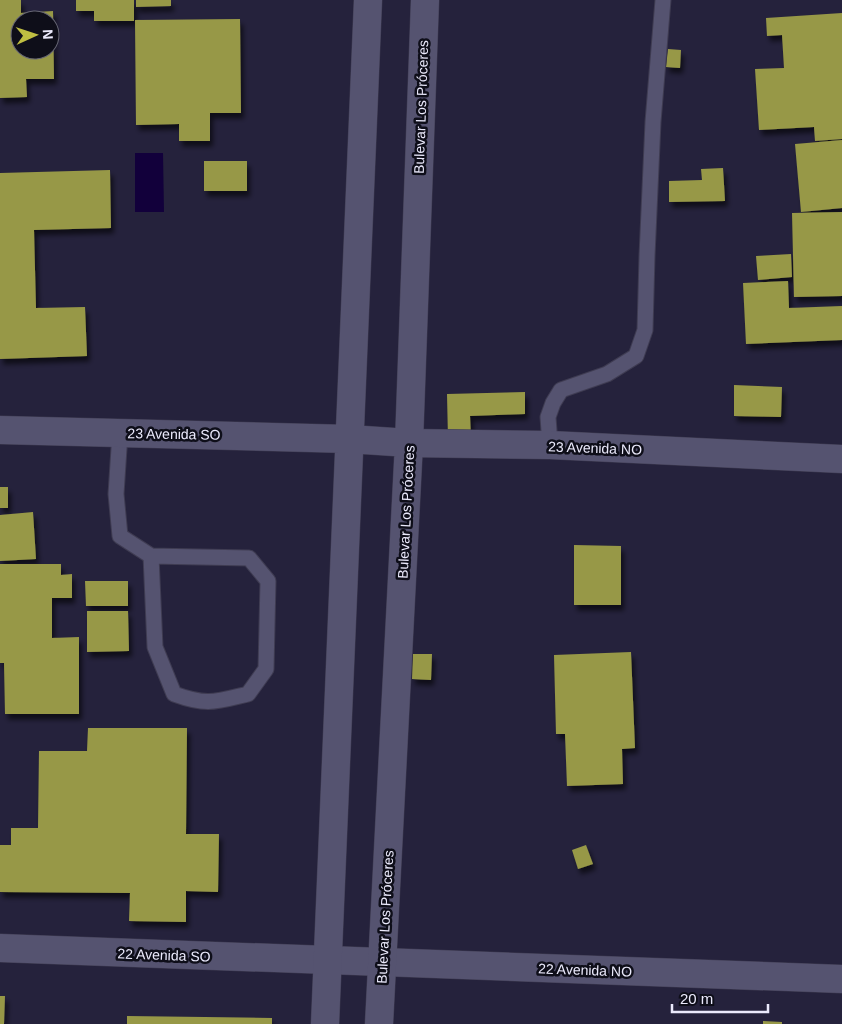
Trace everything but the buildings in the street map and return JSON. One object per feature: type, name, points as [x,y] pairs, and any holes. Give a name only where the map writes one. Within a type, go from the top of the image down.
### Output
[{"type":"street","points":[[325,1024],[368,0]]},
{"type":"street","name":"Bulevar Los Próceres","points":[[380,1024],[410,443],[425,0]]},
{"type":"street","name":"23 Avenida SO","points":[[0,430],[349,439]]},
{"type":"street","name":"23 Avenida NO","points":[[349,439],[410,443],[550,445],[842,459]]},
{"type":"street","name":"22 Avenida SO","points":[[0,948],[328,961]]},
{"type":"street","name":"22 Avenida NO","points":[[328,961],[842,979]]},
{"type":"lane","points":[[550,445],[548,418],[552,403],[561,390],[607,374],[636,356],[645,330],[647,246],[663,0]]},
{"type":"lane","points":[[120,433],[116,494],[120,536],[151,556],[249,558],[268,581],[266,669],[248,694],[211,703],[194,701],[174,694],[155,647],[151,556]]},
{"type":"shaded area","points":[[135,153],[163,153],[164,212],[135,212]]}]
